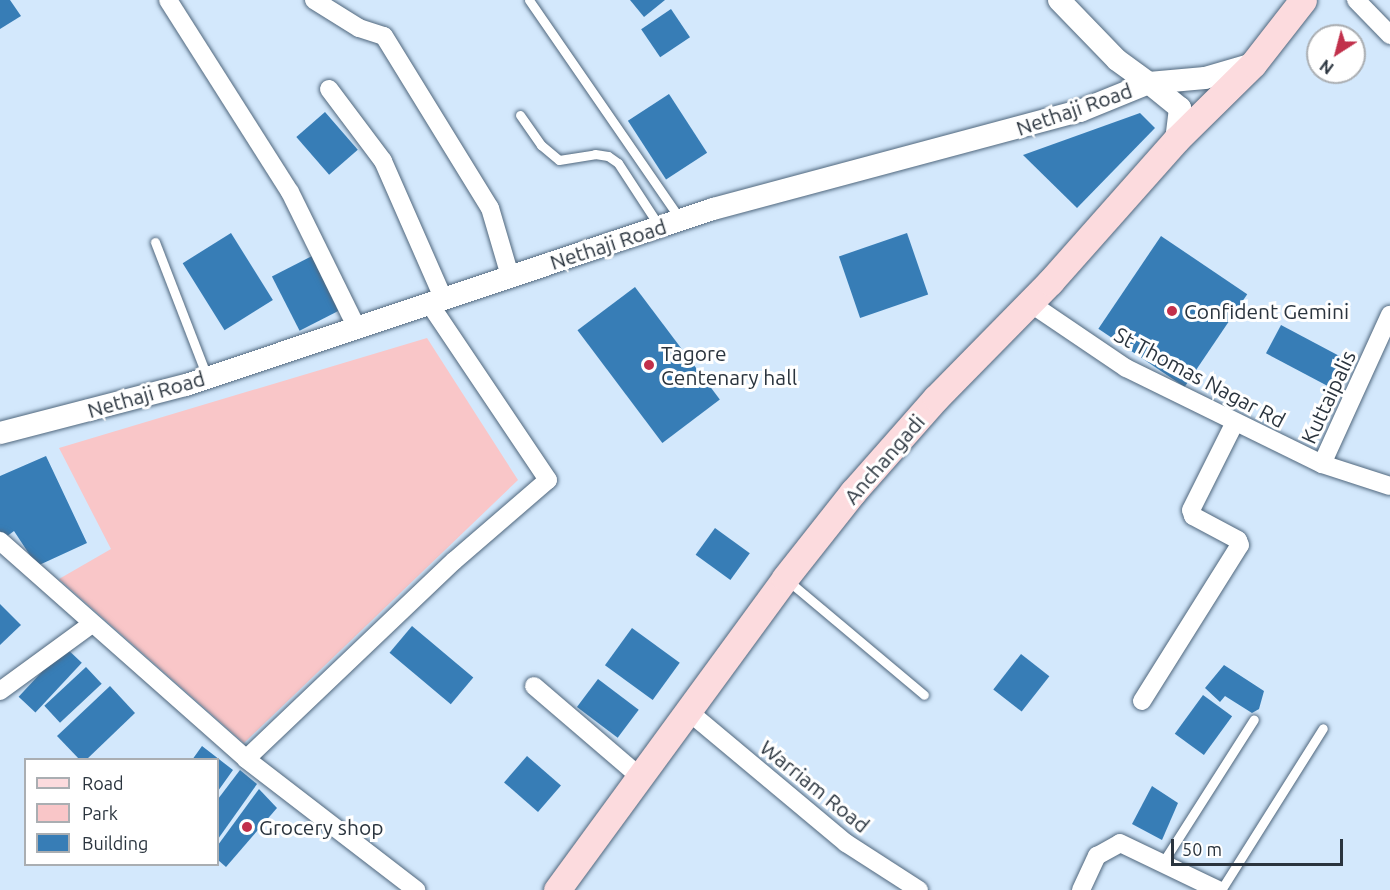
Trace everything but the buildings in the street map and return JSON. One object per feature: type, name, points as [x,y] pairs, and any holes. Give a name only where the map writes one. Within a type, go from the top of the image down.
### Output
[{"type":"main road","name":"Anchangadi","points":[[557,890],[785,579],[853,492],[936,398],[1030,303],[1176,140],[1253,64],[1303,0]]},
{"type":"street","points":[[168,0],[290,192],[356,326]]},
{"type":"street","points":[[314,0],[359,28],[384,36],[490,208],[510,276]]},
{"type":"street","points":[[1059,0],[1117,60],[1149,83],[1205,78],[1253,64]]},
{"type":"street","points":[[1356,0],[1390,35]]},
{"type":"street","name":"Nethaji Road","points":[[0,434],[207,378],[356,326],[681,220],[1080,111],[1149,83],[1180,108],[1176,140]]},
{"type":"street","points":[[246,759],[454,561],[548,480],[436,301],[383,161],[329,89]]},
{"type":"street","name":"St Thomas Nagar Rd","points":[[1030,303],[1126,368],[1322,464],[1390,486]]},
{"type":"street","name":"Kuttaipalis","points":[[1322,464],[1390,315]]},
{"type":"street","points":[[1142,701],[1240,545],[1239,540],[1193,516],[1191,510],[1235,422]]},
{"type":"street","points":[[0,540],[246,759],[416,890]]},
{"type":"street","points":[[0,691],[92,624]]},
{"type":"street","points":[[534,686],[639,776]]},
{"type":"street","name":"Warriam Road","points":[[688,711],[846,843],[919,890]]},
{"type":"street","points":[[1081,890],[1097,856],[1107,847],[1120,843],[1220,890]]},
{"type":"lane","points":[[529,0],[681,220]]},
{"type":"lane","points":[[520,115],[541,145],[560,160],[595,154],[608,156],[618,163],[659,227]]},
{"type":"lane","points":[[155,242],[207,378]]},
{"type":"lane","points":[[785,579],[924,695]]},
{"type":"lane","points":[[1163,862],[1254,719]]},
{"type":"lane","points":[[1220,890],[1323,728]]},
{"type":"green space","points":[[427,338],[518,480],[244,743],[59,579],[111,549],[59,448]]},
{"type":"place","name":"Confident Gemini","points":[[1172,311]]},
{"type":"place","name":"Tagore Centenary hall","points":[[649,365]]},
{"type":"place","name":"Grocery shop","points":[[247,827]]}]
